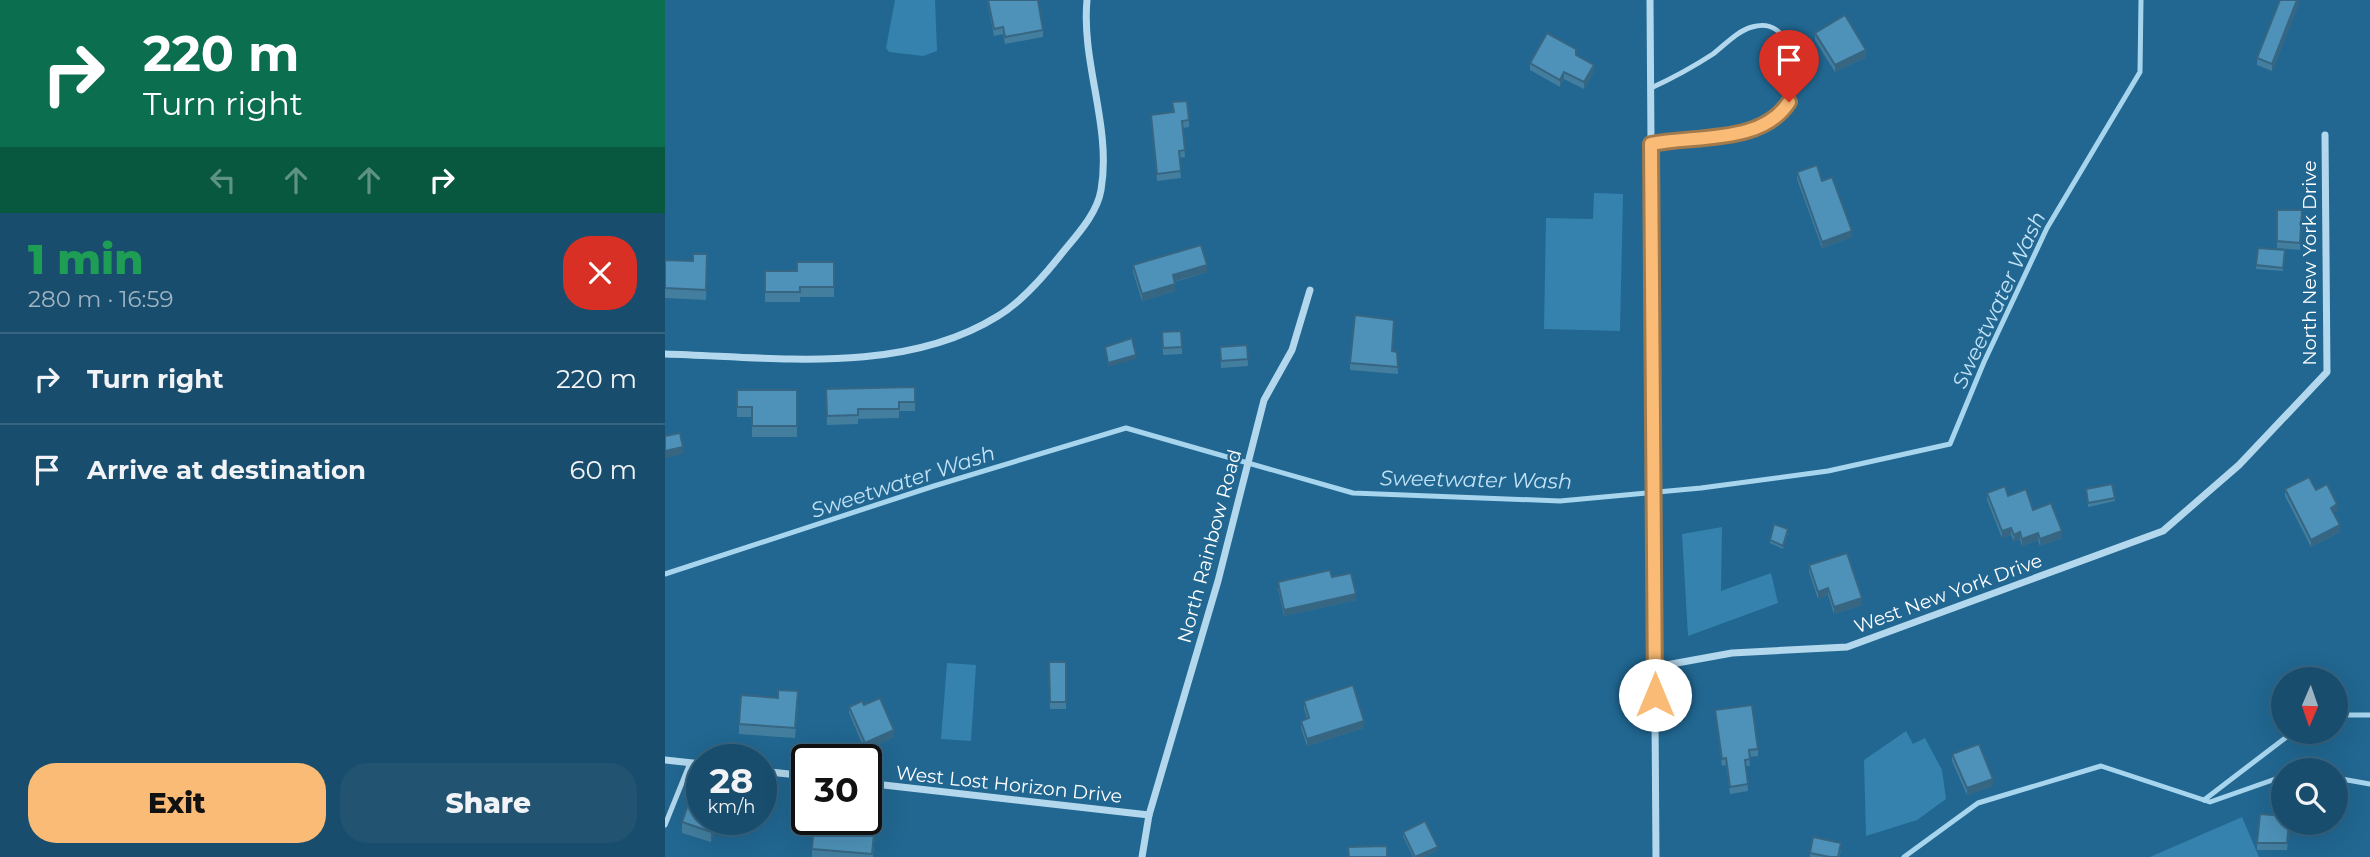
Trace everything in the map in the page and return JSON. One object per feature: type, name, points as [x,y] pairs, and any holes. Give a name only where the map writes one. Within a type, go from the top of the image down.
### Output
[{"type":"street","points":[[665,354],[865,356],[940,344],[999,316],[1047,272],[1083,226],[1101,192],[1102,138],[1084,23],[1087,0]]},
{"type":"street","points":[[1650,0],[1656,857]]},
{"type":"street","name":"North New York Drive","points":[[2163,531],[2239,465],[2327,372],[2325,135]]},
{"type":"street","name":"North Rainbow Road","points":[[1142,857],[1149,815],[1218,581],[1264,400],[1292,350],[1310,290]]},
{"type":"street","name":"West New York Drive","points":[[1655,667],[1732,653],[1847,647],[2163,531]]},
{"type":"street","points":[[665,760],[686,763]]},
{"type":"street","name":"West Lost Horizon Drive","points":[[882,785],[1149,815]]},
{"type":"lane","points":[[1651,88],[1692,66],[1751,27],[1768,25],[1782,32],[1791,51],[1792,83],[1789,102],[1782,113],[1760,128],[1651,144]]},
{"type":"lane","points":[[665,825],[686,771]]},
{"type":"shaded area","points":[[895,0],[935,0],[937,51],[923,56],[889,52],[886,48]]},
{"type":"shaded area","points":[[1594,193],[1623,194],[1620,331],[1544,329],[1546,218],[1593,219]]},
{"type":"shaded area","points":[[1722,527],[1721,591],[1771,573],[1778,603],[1688,636],[1682,534]]},
{"type":"shaded area","points":[[947,663],[976,665],[971,741],[941,739]]},
{"type":"shaded area","points":[[1906,731],[1913,744],[1925,738],[1942,770],[1946,799],[1917,820],[1866,836],[1864,760]]},
{"type":"shaded area","points":[[2242,817],[2259,857],[2150,857]]},
{"type":"building","points":[[988,0],[1038,0],[1043,30],[1005,37],[1003,27],[994,29]]},
{"type":"building","points":[[2280,0],[2297,0],[2272,64],[2257,58]]},
{"type":"building","points":[[1845,15],[1866,50],[1835,65],[1815,33]]},
{"type":"building","points":[[1547,33],[1576,49],[1576,55],[1594,65],[1584,82],[1564,72],[1560,80],[1530,63]]},
{"type":"building","points":[[1187,101],[1189,120],[1182,121],[1185,150],[1179,151],[1181,171],[1157,174],[1151,115],[1174,112],[1172,102]]},
{"type":"building","points":[[1817,165],[1822,181],[1832,177],[1852,231],[1822,242],[1797,172]]},
{"type":"building","points":[[2277,210],[2302,210],[2300,243],[2277,241]]},
{"type":"building","points":[[1201,245],[1207,265],[1173,275],[1175,284],[1142,294],[1133,265]]},
{"type":"building","points":[[2258,248],[2285,250],[2283,268],[2256,265]]},
{"type":"building","points":[[693,254],[707,254],[706,290],[665,288],[665,260],[693,261]]},
{"type":"building","points":[[797,262],[834,262],[834,287],[800,287],[800,292],[765,292],[765,271],[797,271]]},
{"type":"building","points":[[1355,315],[1394,320],[1392,351],[1397,352],[1398,367],[1350,363]]},
{"type":"building","points":[[1181,331],[1182,347],[1163,348],[1162,332]]},
{"type":"building","points":[[1132,338],[1136,355],[1108,363],[1105,347]]},
{"type":"building","points":[[1247,345],[1248,359],[1221,361],[1220,347]]},
{"type":"building","points":[[915,387],[915,402],[899,402],[899,409],[858,409],[858,415],[827,416],[826,389]]},
{"type":"building","points":[[737,390],[797,390],[797,426],[752,426],[752,407],[737,407]]},
{"type":"building","points":[[680,433],[683,447],[665,451],[665,436]]},
{"type":"building","points":[[2309,477],[2316,490],[2327,484],[2337,504],[2331,508],[2340,525],[2311,540],[2285,489]]},
{"type":"building","points":[[2112,484],[2115,498],[2088,503],[2086,489]]},
{"type":"building","points":[[2005,486],[2008,496],[2026,489],[2033,510],[2051,503],[2062,531],[2040,539],[2038,533],[2022,539],[2020,532],[2014,535],[2011,528],[2002,531],[1987,493]]},
{"type":"building","points":[[1774,524],[1788,529],[1783,546],[1770,540]]},
{"type":"building","points":[[1847,553],[1862,598],[1834,607],[1828,588],[1818,592],[1809,565]]},
{"type":"building","points":[[1330,570],[1332,577],[1351,573],[1356,594],[1284,610],[1278,582]]},
{"type":"building","points":[[1049,662],[1066,662],[1066,702],[1050,702]]},
{"type":"building","points":[[1353,685],[1364,721],[1307,739],[1301,721],[1309,718],[1304,701]]},
{"type":"building","points":[[778,690],[798,691],[795,728],[739,724],[741,695],[778,698]]},
{"type":"building","points":[[880,698],[894,730],[865,743],[849,707],[862,701],[864,705]]},
{"type":"building","points":[[1752,705],[1758,749],[1749,750],[1750,759],[1745,760],[1748,784],[1730,787],[1726,758],[1722,759],[1715,710]]},
{"type":"building","points":[[1979,744],[1993,779],[1967,788],[1952,754]]},
{"type":"building","points":[[2260,814],[2271,815],[2271,835],[2288,835],[2287,843],[2257,843]]},
{"type":"building","points":[[1425,821],[1438,847],[1415,857],[1403,832]]},
{"type":"building","points":[[813,835],[874,835],[872,854],[812,849]]},
{"type":"building","points":[[1813,837],[1841,843],[1838,857],[1810,853]]},
{"type":"building","points":[[1387,846],[1387,857],[1349,857],[1348,847]]},
{"type":"waterway","name":"Sweetwater Wash","points":[[665,574],[934,486],[1126,428],[1353,493],[1560,501],[1701,488],[1828,471],[1950,444],[1984,362],[2047,228],[2140,72],[2141,0]]},
{"type":"waterway","points":[[2349,715],[2370,715]]},
{"type":"waterway","points":[[2204,800],[2277,744]]},
{"type":"waterway","points":[[1904,857],[1978,803],[2101,766],[2210,802],[2271,781]]},
{"type":"waterway","points":[[2348,780],[2370,784]]},
{"type":"route","points":[[1655,695],[1651,144],[1743,133],[1760,128],[1782,113],[1789,102]]}]
